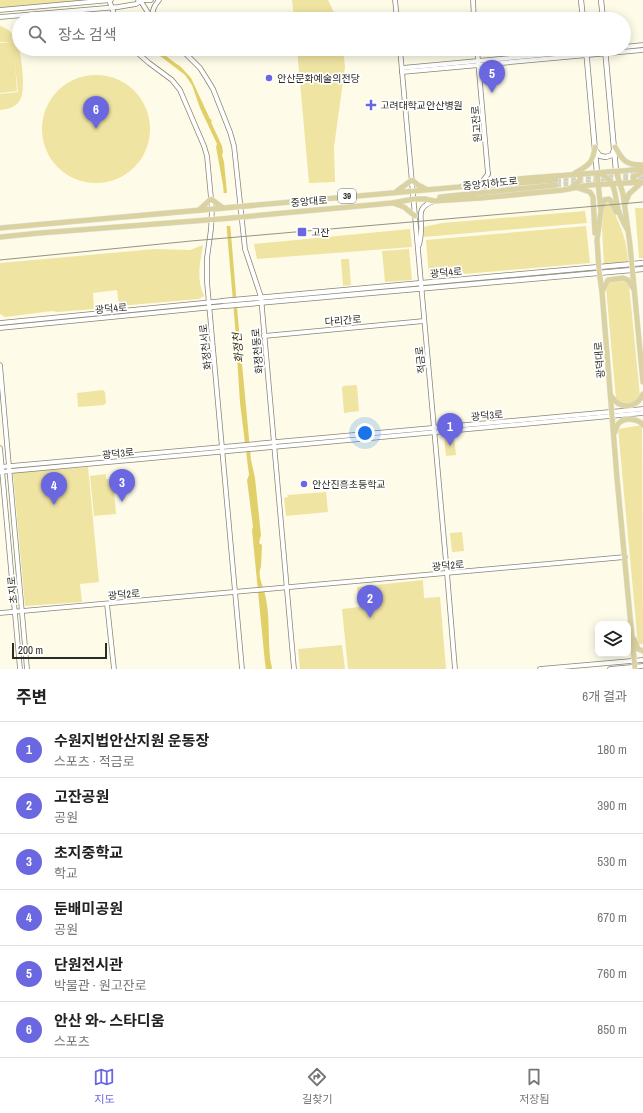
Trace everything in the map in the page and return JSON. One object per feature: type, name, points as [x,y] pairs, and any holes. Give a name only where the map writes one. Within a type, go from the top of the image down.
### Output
[{"type":"main road","points":[[581,0],[582,12]]},
{"type":"main road","points":[[601,0],[602,12]]},
{"type":"main road","name":"광덕대로","points":[[587,56],[601,212],[597,240],[598,267],[602,292],[630,621]]},
{"type":"main road","points":[[606,56],[615,147],[616,172],[625,207],[635,291],[643,382]]},
{"type":"main road","points":[[595,147],[600,156],[606,157],[612,155],[615,147]]},
{"type":"main road","points":[[574,174],[591,162],[594,158],[595,147]]},
{"type":"main road","points":[[615,147],[621,159],[633,165],[643,165]]},
{"type":"main road","name":"중앙대로","points":[[0,228],[198,211],[220,207],[235,207],[459,186],[482,182],[643,169]]},
{"type":"main road","points":[[642,182],[634,181],[633,179],[634,176],[643,172]]},
{"type":"main road","points":[[598,173],[603,174],[613,184],[616,192],[620,218]]},
{"type":"main road","points":[[563,190],[574,186],[580,180],[580,176],[574,174]]},
{"type":"main road","points":[[396,192],[412,180],[418,185],[427,189]]},
{"type":"main road","name":"중앙지하도로","points":[[425,199],[556,182],[480,187],[459,186]]},
{"type":"main road","points":[[625,207],[629,194],[642,182]]},
{"type":"main road","name":"중앙대로","points":[[0,237],[211,220],[425,199],[436,201],[563,190],[599,184],[642,182]]},
{"type":"main road","points":[[578,188],[590,192],[593,197],[595,234],[597,240]]},
{"type":"main road","points":[[198,211],[211,198],[220,207]]},
{"type":"main road","points":[[601,212],[606,199],[611,200],[628,232]]},
{"type":"main road","points":[[392,203],[404,207],[415,216]]},
{"type":"main road","points":[[0,242],[19,235]]},
{"type":"main road","name":"광덕4로","points":[[223,301],[643,263]]},
{"type":"main road","name":"광덕4로","points":[[224,306],[643,269]]},
{"type":"main road","points":[[602,292],[608,280],[623,278],[628,280],[635,291]]},
{"type":"main road","points":[[611,394],[615,401],[623,406],[638,403],[643,394]]},
{"type":"main road","points":[[614,434],[617,426],[622,421],[636,420],[640,421],[643,426]]},
{"type":"main road","points":[[631,632],[638,649],[643,651]]},
{"type":"main road","name":"광덕대로","points":[[631,632],[635,668]]},
{"type":"street","points":[[79,3],[89,0]]},
{"type":"street","points":[[0,10],[110,0],[114,12]]},
{"type":"street","points":[[56,12],[118,7],[139,1],[151,0]]},
{"type":"street","points":[[152,12],[159,0]]},
{"type":"street","points":[[395,0],[396,12]]},
{"type":"street","points":[[473,0],[474,12]]},
{"type":"street","points":[[139,1],[147,12]]},
{"type":"street","points":[[0,17],[12,16]]},
{"type":"street","points":[[631,46],[643,45]]},
{"type":"street","points":[[631,50],[643,50]]},
{"type":"street","name":"화정천서로","points":[[141,56],[172,80],[184,98],[207,156],[212,209],[207,258],[207,282],[242,669]]},
{"type":"street","name":"화정천동로","points":[[188,56],[200,68],[213,89],[225,118],[234,146],[241,206],[239,217],[247,256],[261,297],[294,669]]},
{"type":"street","name":"적금로","points":[[401,56],[420,283],[448,573],[455,669]]},
{"type":"street","name":"원고잔로","points":[[478,56],[488,174]]},
{"type":"street","points":[[402,70],[542,56]]},
{"type":"street","points":[[482,182],[488,174],[496,181]]},
{"type":"street","points":[[418,251],[421,228],[420,216],[428,204],[436,201]]},
{"type":"street","name":"광덕4로","points":[[0,322],[223,301]]},
{"type":"street","name":"광덕4로","points":[[0,328],[224,306]]},
{"type":"street","name":"다리간로","points":[[264,336],[424,321]]},
{"type":"street","name":"초지로","points":[[0,365],[27,669]]},
{"type":"street","name":"광덕3로","points":[[1,467],[260,446],[643,410]]},
{"type":"street","name":"광덕3로","points":[[613,414],[643,413]]},
{"type":"street","name":"초지로","points":[[0,448],[20,669]]},
{"type":"street","name":"광덕3로","points":[[1,472],[223,449]]},
{"type":"street","name":"광덕2로","points":[[0,613],[625,557]]},
{"type":"street","points":[[107,604],[114,669]]},
{"type":"street","points":[[540,669],[643,660]]},
{"type":"street","points":[[610,669],[635,668],[643,666]]},
{"type":"shaded area","points":[[0,0],[108,0],[109,2],[0,12]]},
{"type":"shaded area","points":[[292,0],[328,0],[334,12],[293,12]]},
{"type":"shaded area","points":[[0,26],[12,33],[12,42],[0,42]]},
{"type":"shaded area","points":[[12,42],[12,56],[20,56],[23,86],[21,98],[17,104],[10,108],[0,110],[0,94],[18,92],[15,64],[17,91],[0,93],[0,43]]},
{"type":"shaded area","points":[[298,56],[344,56],[345,67],[334,147],[335,182],[309,183]]},
{"type":"shaded area","points":[[96,75],[106,76],[126,84],[134,91],[141,99],[149,119],[149,139],[141,159],[134,167],[126,174],[106,182],[96,183],[86,182],[66,174],[58,167],[51,159],[43,139],[42,129],[43,119],[51,99],[58,91],[66,84],[86,76]]},
{"type":"shaded area","points":[[606,202],[610,202],[622,230],[628,261],[604,265],[602,229],[604,206]]},
{"type":"shaded area","points":[[635,208],[643,208],[643,258],[639,258]]},
{"type":"shaded area","points":[[585,211],[587,223],[424,237],[423,227],[442,223]]},
{"type":"shaded area","points":[[586,226],[590,263],[429,277],[426,240]]},
{"type":"shaded area","points":[[410,229],[412,247],[257,259],[254,244]]},
{"type":"shaded area","points":[[203,245],[199,277],[204,296],[199,299],[119,306],[117,290],[93,293],[94,309],[58,312],[52,311],[5,317],[0,314],[0,263],[155,249],[190,250]]},
{"type":"shaded area","points":[[409,249],[412,280],[385,282],[382,251]]},
{"type":"shaded area","points":[[341,259],[349,259],[351,285],[343,286]]},
{"type":"shaded area","points":[[625,280],[629,284],[640,396],[634,403],[622,404],[616,399],[606,288],[609,282]]},
{"type":"shaded area","points":[[356,385],[359,411],[344,413],[342,388],[343,386]]},
{"type":"shaded area","points":[[103,390],[105,392],[106,403],[104,405],[78,407],[77,393]]},
{"type":"shaded area","points":[[642,425],[643,644],[638,644],[618,429]]},
{"type":"shaded area","points":[[454,437],[456,455],[446,456],[444,438]]},
{"type":"shaded area","points":[[88,467],[99,582],[80,584],[82,602],[25,606],[13,473]]},
{"type":"shaded area","points":[[106,474],[106,479],[113,479],[116,514],[94,516],[90,476]]},
{"type":"shaded area","points":[[326,492],[328,512],[286,516],[284,498],[288,497],[287,495]]},
{"type":"shaded area","points":[[462,532],[464,551],[452,552],[450,533]]},
{"type":"shaded area","points":[[423,580],[424,598],[440,597],[446,669],[348,669],[342,609],[359,607],[357,587]]},
{"type":"shaded area","points":[[342,645],[345,669],[300,669],[298,649]]},
{"type":"water","name":"화정천","points":[[160,56],[166,56],[181,67],[191,78],[210,119],[212,120],[211,122],[222,146],[251,460],[255,478],[261,535],[259,543],[262,545],[260,577],[268,609],[270,658],[272,669],[266,669],[265,663],[252,530],[253,527],[247,480],[249,475],[240,403],[223,185],[216,147],[217,144],[200,108],[192,85],[185,75]]},
{"type":"pier","points":[[222,193],[229,193],[232,226],[225,226]]},
{"type":"tunnel","points":[[556,180],[642,172]]},
{"type":"tunnel","points":[[556,185],[643,177]]},
{"type":"railway","points":[[0,260],[191,241],[643,202]]},
{"type":"place","name":"안산문화예술의전당","points":[[269,78]]},
{"type":"place","name":"단원전시관","points":[[492,93]]},
{"type":"place","name":"고려대학교안산병원","points":[[371,105]]},
{"type":"place","name":"안산 와~ 스타디움","points":[[96,129]]},
{"type":"place","name":"고잔","points":[[302,232]]},
{"type":"place","name":"수원지법안산지원 운동장","points":[[450,446]]},
{"type":"place","name":"안산진흥초등학교","points":[[304,484]]},
{"type":"place","name":"초지중학교","points":[[122,502]]},
{"type":"place","name":"둔배미공원","points":[[54,505]]},
{"type":"place","name":"고잔공원","points":[[370,618]]}]
